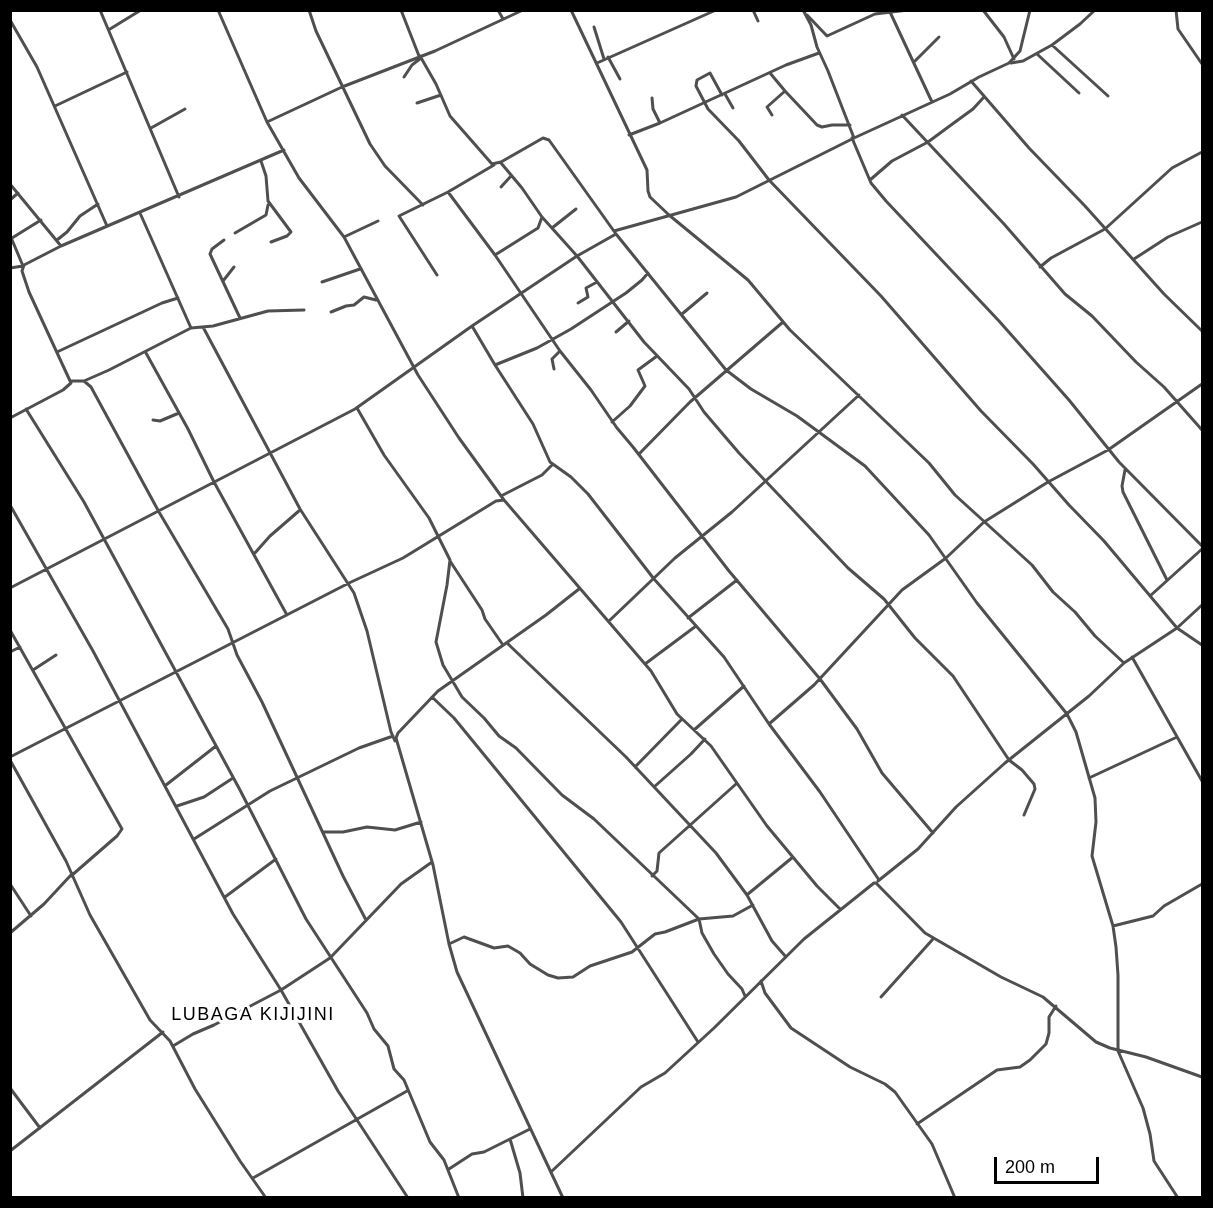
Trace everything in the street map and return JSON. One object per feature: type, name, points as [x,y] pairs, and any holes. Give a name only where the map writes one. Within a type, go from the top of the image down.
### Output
[{"type":"street","points":[[100,10],[110,29],[179,197]]},
{"type":"street","points":[[110,29],[141,10]]},
{"type":"street","points":[[218,10],[267,122],[299,178],[344,237],[414,367],[459,438],[498,492],[645,664],[673,709],[705,739],[722,760],[736,784],[767,826],[840,909]]},
{"type":"street","points":[[401,10],[420,57],[453,121],[495,165]]},
{"type":"street","points":[[498,10],[503,20]]},
{"type":"street","points":[[267,122],[342,87],[420,57],[523,10]]},
{"type":"street","points":[[572,10],[647,170],[649,195],[669,215],[748,280],[783,322],[836,376],[859,395],[928,463],[955,495],[1032,565],[1053,592],[1124,663]]},
{"type":"street","points":[[597,63],[716,10]]},
{"type":"street","points":[[753,10],[758,21]]},
{"type":"street","points":[[805,12],[827,36],[875,14],[908,10]]},
{"type":"street","points":[[983,10],[1004,37],[1014,59]]},
{"type":"street","points":[[10,588],[357,408],[472,326],[615,232],[736,197],[1009,63],[1022,46],[1030,10]]},
{"type":"street","points":[[1009,63],[1023,61],[1052,45],[1095,10]]},
{"type":"street","points":[[1176,10],[1178,29],[1203,64]]},
{"type":"street","points":[[310,11],[342,87],[374,150],[385,166],[423,205]]},
{"type":"street","points":[[890,11],[932,102]]},
{"type":"street","points":[[805,12],[870,180],[886,201],[999,321],[1069,400],[1125,469],[1203,547],[1149,596]]},
{"type":"street","points":[[10,20],[33,59],[107,226]]},
{"type":"street","points":[[594,27],[606,58],[620,80]]},
{"type":"street","points":[[914,62],[939,37]]},
{"type":"street","points":[[1052,45],[1108,96]]},
{"type":"street","points":[[629,135],[819,53]]},
{"type":"street","points":[[1036,54],[1078,93]]},
{"type":"street","points":[[404,77],[412,64],[420,57]]},
{"type":"street","points":[[55,107],[127,72]]},
{"type":"street","points":[[770,73],[817,125],[822,127],[850,125]]},
{"type":"street","points":[[732,108],[711,74],[698,78],[696,82],[704,103],[720,124],[744,147],[769,180],[881,296],[981,411],[1104,541],[1177,628],[1203,645]]},
{"type":"street","points":[[971,81],[1029,148],[1164,294],[1203,331]]},
{"type":"street","points":[[772,115],[768,110],[768,105],[785,91]]},
{"type":"street","points":[[417,103],[441,95]]},
{"type":"street","points":[[652,98],[653,108],[660,123]]},
{"type":"street","points":[[870,180],[892,161],[928,142],[973,109],[984,98]]},
{"type":"street","points":[[151,128],[185,109]]},
{"type":"street","points":[[902,115],[997,216],[1065,294],[1092,316],[1203,430]]},
{"type":"street","points":[[437,275],[399,218],[404,213],[448,192],[534,143],[548,138],[615,232],[726,370],[865,466],[929,534],[977,603],[1067,714],[1076,732],[1095,798],[1096,814],[1092,856],[1113,926],[1118,975],[1118,1051],[1143,1108],[1154,1161],[1178,1197]]},
{"type":"street","points":[[10,268],[23,266],[61,246],[284,150]]},
{"type":"street","points":[[1040,267],[1051,258],[1105,229],[1172,168],[1203,152]]},
{"type":"street","points":[[236,233],[266,215],[268,202],[266,176],[261,160]]},
{"type":"street","points":[[501,162],[542,217],[577,256],[657,356],[696,397],[709,418],[765,482],[848,568],[873,588],[915,638],[953,676],[1009,760],[1022,770],[1035,787],[1024,815]]},
{"type":"street","points":[[501,187],[512,176]]},
{"type":"street","points":[[10,184],[61,246]]},
{"type":"street","points":[[448,192],[612,422],[701,536],[820,679],[857,729],[882,773],[933,833]]},
{"type":"street","points":[[10,200],[18,193]]},
{"type":"street","points":[[268,202],[291,232],[271,242]]},
{"type":"street","points":[[57,240],[80,216],[98,204]]},
{"type":"street","points":[[552,228],[576,209]]},
{"type":"street","points":[[140,213],[191,328]]},
{"type":"street","points":[[495,255],[538,228],[542,217]]},
{"type":"street","points":[[41,220],[11,236],[23,266],[22,271],[29,292],[71,381]]},
{"type":"street","points":[[344,237],[378,221]]},
{"type":"street","points":[[1134,259],[1168,237],[1203,222]]},
{"type":"street","points":[[224,240],[210,253],[240,318]]},
{"type":"street","points":[[223,281],[234,267]]},
{"type":"street","points":[[322,282],[360,269]]},
{"type":"street","points":[[495,365],[527,353],[585,321],[642,280],[648,273]]},
{"type":"street","points":[[578,303],[588,296],[586,288],[597,282]]},
{"type":"street","points":[[682,314],[707,293]]},
{"type":"street","points":[[331,312],[354,305],[364,297],[378,301]]},
{"type":"street","points":[[57,352],[162,303],[178,298]]},
{"type":"street","points":[[10,418],[63,390],[71,381],[84,381],[146,353],[191,328],[268,311],[304,310]]},
{"type":"street","points":[[616,332],[629,321]]},
{"type":"street","points":[[639,454],[696,397],[783,322]]},
{"type":"street","points":[[472,326],[534,424],[546,456],[552,465],[571,477],[588,494],[654,579],[724,657],[769,724],[820,792],[878,881],[918,927],[933,939],[1000,977],[1043,997],[1096,1042],[1203,1077]]},
{"type":"street","points":[[203,327],[300,509],[349,583],[367,631],[393,736],[421,822],[449,944],[461,981],[563,1197]]},
{"type":"street","points":[[554,369],[552,359],[560,351]]},
{"type":"street","points":[[146,353],[286,615]]},
{"type":"street","points":[[612,422],[630,406],[645,386],[638,370],[657,356]]},
{"type":"street","points":[[84,381],[91,387],[159,512],[222,618],[234,641],[237,655],[262,702],[366,920]]},
{"type":"street","points":[[769,724],[820,679],[888,604],[922,574],[946,558],[984,522],[1048,482],[1108,450],[1203,384]]},
{"type":"street","points":[[609,621],[859,395]]},
{"type":"street","points":[[357,408],[378,445],[429,518],[450,560],[482,610],[485,620],[503,645]]},
{"type":"street","points":[[26,410],[84,502],[248,805],[306,919],[367,1013],[374,1029],[388,1046],[394,1070],[404,1080],[430,1142],[449,1169],[459,1197]]},
{"type":"street","points":[[153,420],[160,421],[179,413]]},
{"type":"street","points":[[266,1197],[240,1161],[195,1089],[173,1046],[150,1020],[90,915],[55,841],[10,759],[234,641],[403,558],[542,475],[552,465]]},
{"type":"street","points":[[1125,469],[1123,492],[1167,580]]},
{"type":"street","points":[[496,501],[498,492]]},
{"type":"street","points":[[10,505],[249,941],[281,990],[338,1091],[358,1117],[384,1163],[408,1197]]},
{"type":"street","points":[[254,554],[300,509]]},
{"type":"street","points":[[450,560],[436,642],[443,665],[462,697],[499,736],[516,748],[562,795],[594,819],[699,919],[702,933],[714,954],[745,996]]},
{"type":"street","points":[[688,618],[737,580]]},
{"type":"street","points":[[396,743],[398,733],[432,697],[452,680],[507,643],[579,589]]},
{"type":"street","points":[[552,1171],[641,1087],[665,1073],[726,1017],[761,980],[840,909],[918,849],[956,807],[1009,760],[1098,688],[1124,663],[1177,628],[1203,605]]},
{"type":"street","points":[[645,664],[696,626]]},
{"type":"street","points":[[10,630],[122,829],[117,836],[71,875],[55,894],[10,933]]},
{"type":"street","points":[[507,643],[635,766],[716,853],[747,895],[774,944],[786,957]]},
{"type":"street","points":[[10,652],[20,647]]},
{"type":"street","points":[[33,670],[56,656]]},
{"type":"street","points":[[1132,657],[1203,781]]},
{"type":"street","points":[[694,730],[744,686]]},
{"type":"street","points":[[432,697],[454,718],[592,884],[639,948],[698,1042]]},
{"type":"street","points":[[635,766],[682,719]]},
{"type":"street","points":[[194,839],[248,805],[298,778],[359,748],[393,736]]},
{"type":"street","points":[[1089,778],[1177,737]]},
{"type":"street","points":[[654,787],[705,739]]},
{"type":"street","points":[[165,785],[216,746]]},
{"type":"street","points":[[177,806],[204,797],[233,778]]},
{"type":"street","points":[[652,876],[657,871],[659,853],[736,784]]},
{"type":"street","points":[[323,832],[343,832],[367,827],[395,830],[421,822]]},
{"type":"street","points":[[747,895],[793,857]]},
{"type":"street","points":[[225,897],[276,858]]},
{"type":"street","points":[[173,1046],[281,990],[330,958],[401,884],[432,862]]},
{"type":"street","points":[[10,884],[31,916]]},
{"type":"street","points":[[1113,926],[1153,916],[1164,906],[1203,884]]},
{"type":"street","points":[[449,944],[464,937],[496,948],[508,946],[548,975],[558,978],[577,976],[590,966],[620,958],[639,948],[655,934],[699,919],[733,916],[753,905]]},
{"type":"street","points":[[881,997],[933,939]]},
{"type":"street","points":[[761,980],[765,993],[791,1029],[850,1067],[885,1084],[897,1095],[932,1144],[955,1197]]},
{"type":"street","points":[[917,1124],[997,1070],[1020,1067],[1030,1060],[1046,1044],[1049,1017],[1056,1006]]},
{"type":"street","points":[[10,1151],[163,1032]]},
{"type":"street","points":[[10,1089],[40,1128]]},
{"type":"street","points":[[253,1178],[407,1091]]},
{"type":"street","points":[[449,1169],[472,1155],[484,1152],[530,1129]]},
{"type":"street","points":[[510,1139],[523,1197]]},
{"type":"district","name":"LUBAGA KIJIJINI","points":[[253,1015]]}]
